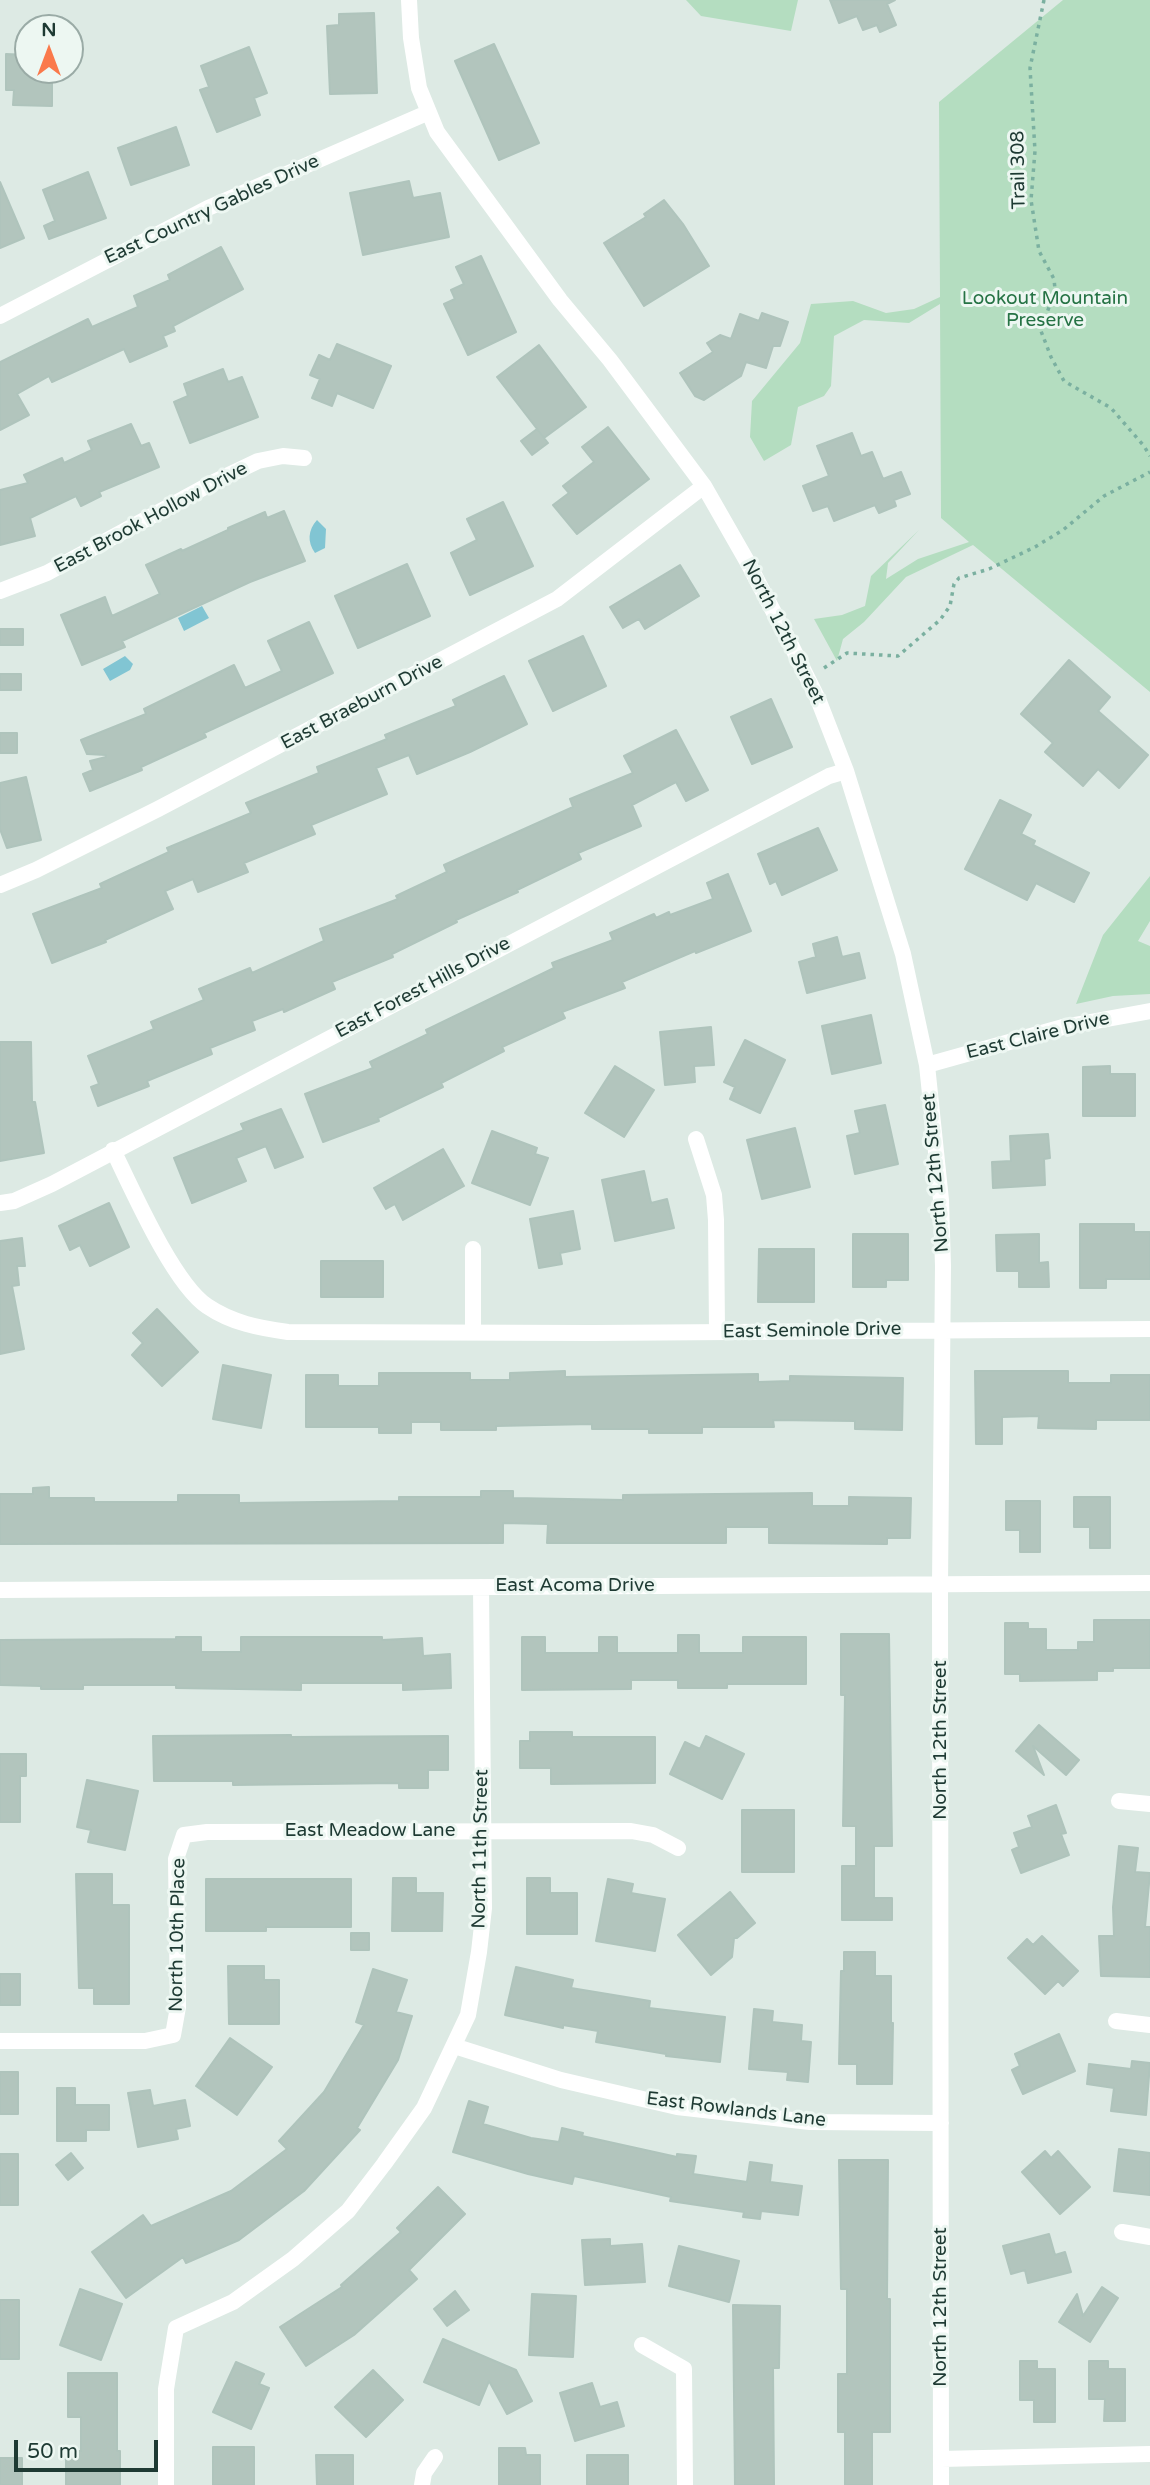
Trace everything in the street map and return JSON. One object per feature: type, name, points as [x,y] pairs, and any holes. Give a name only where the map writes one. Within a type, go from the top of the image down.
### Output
[{"type":"street","name":"North 12th Street","points":[[410,0],[411,38],[419,88],[437,132],[560,300],[610,360],[704,486],[792,647],[818,699],[846,771],[904,954],[926,1065],[941,1200],[941,2485]]},
{"type":"street","name":"East Country Gables Drive","points":[[0,316],[208,208],[428,113]]},
{"type":"street","name":"East Brook Hollow Drive","points":[[0,591],[47,573],[258,461],[283,456],[304,458]]},
{"type":"street","name":"East Braeburn Drive","points":[[0,885],[158,809],[557,599],[704,486]]},
{"type":"street","name":"East Forest Hills Drive","points":[[0,1203],[52,1184],[829,776],[846,771]]},
{"type":"street","name":"East Claire Drive","points":[[926,1065],[1063,1027],[1150,1011]]},
{"type":"street","points":[[696,1139],[714,1195],[716,1331]]},
{"type":"street","name":"East Seminole Drive","points":[[113,1150],[172,1265],[205,1305],[231,1320],[256,1328],[288,1332],[1150,1329]]},
{"type":"street","points":[[472,1249],[473,1331]]},
{"type":"street","name":"East Acoma Drive","points":[[0,1590],[1150,1583]]},
{"type":"street","name":"North 11th Street","points":[[166,2485],[166,2389],[176,2328],[233,2302],[293,2259],[348,2211],[424,2108],[468,2015],[484,1908],[481,1587]]},
{"type":"street","points":[[1119,1801],[1150,1804]]},
{"type":"street","name":"East Meadow Lane","points":[[184,1835],[207,1832],[631,1831],[653,1835],[678,1848]]},
{"type":"street","name":"North 10th Place","points":[[0,2041],[145,2041],[173,2035],[178,2007],[176,1859],[184,1835]]},
{"type":"street","points":[[1116,2021],[1150,2025]]},
{"type":"street","name":"East Rowlands Lane","points":[[454,2046],[561,2080],[677,2107],[810,2122],[941,2123]]},
{"type":"street","points":[[1122,2232],[1150,2237]]},
{"type":"street","points":[[642,2345],[684,2369],[685,2485]]},
{"type":"street","points":[[941,2459],[1150,2454]]},
{"type":"street","points":[[422,2485],[424,2473],[435,2457]]},
{"type":"path","name":"Trail 308","points":[[1044,0],[1030,68],[1035,151],[1031,200],[1040,251],[1054,279],[1055,289],[1041,331],[1064,381],[1111,408],[1150,456]]},
{"type":"path","points":[[824,668],[847,653],[898,656],[940,620],[950,606],[954,584],[959,578],[989,569],[1035,547],[1063,530],[1104,496],[1150,472]]},
{"type":"green space","points":[[686,0],[798,0],[791,31],[701,16]]},
{"type":"green space","name":"Lookout Mountain Preserve","points":[[1063,0],[1150,0],[1150,692],[973,545],[906,577],[864,622],[843,639],[837,661],[814,619],[842,615],[865,606],[871,576],[919,530],[888,563],[886,579],[918,559],[969,542],[941,518],[940,304],[909,323],[864,320],[834,336],[831,386],[824,396],[798,407],[791,445],[764,461],[750,437],[752,401],[800,343],[811,304],[853,301],[886,313],[914,309],[940,297],[939,102]]},
{"type":"green space","points":[[1150,876],[1150,921],[1138,941],[1150,946],[1150,994],[1113,996],[1076,1004],[1103,935]]},
{"type":"water","points":[[317,520],[326,529],[325,548],[315,553],[310,536]]},
{"type":"water","points":[[202,606],[209,618],[184,631],[178,618]]},
{"type":"water","points":[[125,656],[133,664],[130,670],[110,681],[103,669]]},
{"type":"building","points":[[830,0],[895,0],[887,4],[896,25],[880,32],[877,25],[863,30],[857,16],[839,23]]},
{"type":"building","points":[[374,13],[377,93],[330,94],[327,26],[339,25],[339,14]]},
{"type":"building","points":[[494,44],[539,143],[499,160],[455,61]]},
{"type":"building","points":[[249,47],[267,93],[254,98],[260,115],[217,132],[200,90],[209,87],[201,66]]},
{"type":"building","points":[[6,54],[14,54],[14,84],[52,84],[52,106],[13,105],[14,90],[6,90]]},
{"type":"building","points":[[176,127],[189,165],[131,185],[118,148]]},
{"type":"building","points":[[88,172],[106,218],[49,239],[44,226],[55,221],[43,190]]},
{"type":"building","points":[[409,181],[413,198],[440,193],[449,237],[363,255],[350,193]]},
{"type":"building","points":[[0,182],[24,238],[0,248]]},
{"type":"building","points":[[664,200],[683,224],[709,266],[644,306],[604,243],[646,217],[644,214]]},
{"type":"building","points":[[221,247],[243,289],[173,326],[175,331],[163,336],[167,346],[130,362],[124,349],[52,382],[49,376],[17,394],[29,415],[0,430],[0,362],[88,319],[92,327],[138,307],[134,296],[170,280],[168,275]]},
{"type":"building","points":[[481,256],[516,332],[468,355],[444,304],[455,299],[451,290],[464,284],[456,267]]},
{"type":"building","points":[[762,313],[788,322],[780,346],[773,346],[766,368],[746,362],[741,376],[704,400],[695,396],[680,373],[713,352],[707,343],[720,335],[731,339],[740,314],[759,321]]},
{"type":"building","points":[[337,344],[391,366],[373,408],[337,393],[332,406],[312,398],[320,379],[310,375],[319,355],[330,360]]},
{"type":"building","points":[[539,345],[586,407],[544,438],[497,377]]},
{"type":"building","points":[[223,369],[228,382],[242,377],[258,417],[190,443],[174,402],[188,396],[184,384]]},
{"type":"building","points":[[131,424],[141,446],[149,443],[159,467],[99,492],[101,496],[81,506],[76,496],[30,518],[35,536],[0,545],[0,490],[28,483],[24,475],[62,458],[64,463],[92,450],[88,441]]},
{"type":"building","points":[[608,427],[649,479],[577,534],[553,505],[569,493],[563,486],[594,462],[582,447]]},
{"type":"building","points":[[537,429],[548,443],[532,455],[521,441]]},
{"type":"building","points":[[852,433],[861,456],[872,452],[883,479],[901,472],[910,494],[894,500],[896,506],[879,513],[875,505],[834,521],[828,506],[813,511],[803,486],[829,476],[817,446]]},
{"type":"building","points":[[503,502],[533,566],[470,595],[451,553],[477,540],[467,519]]},
{"type":"building","points":[[284,511],[305,561],[250,582],[122,641],[125,647],[82,665],[61,615],[105,597],[112,616],[160,594],[146,565],[265,512],[267,518]]},
{"type":"building","points":[[407,564],[430,616],[358,648],[335,596]]},
{"type":"building","points":[[680,565],[699,596],[645,629],[639,619],[623,628],[610,607]]},
{"type":"building","points":[[309,622],[333,673],[204,733],[206,737],[141,767],[142,770],[90,791],[83,774],[93,770],[90,761],[106,755],[87,754],[81,740],[146,714],[144,709],[234,665],[245,688],[282,671],[268,641]]},
{"type":"building","points":[[0,629],[23,629],[23,645],[0,645]]},
{"type":"building","points":[[583,636],[606,686],[553,711],[529,661]]},
{"type":"building","points":[[1069,660],[1110,697],[1098,711],[1148,755],[1119,788],[1098,769],[1083,786],[1045,752],[1053,743],[1021,714]]},
{"type":"building","points":[[0,674],[21,674],[21,690],[0,690]]},
{"type":"building","points":[[504,676],[527,724],[417,774],[409,755],[376,768],[387,794],[311,825],[315,834],[244,863],[248,872],[198,892],[193,879],[165,891],[173,909],[105,940],[106,942],[52,963],[33,914],[102,888],[100,884],[169,852],[167,848],[251,813],[246,803],[319,773],[317,767],[387,739],[385,735],[456,706],[453,700]]},
{"type":"building","points":[[771,699],[792,747],[752,764],[731,717]]},
{"type":"building","points":[[676,730],[708,790],[686,801],[676,782],[632,805],[641,826],[578,853],[581,859],[456,920],[457,922],[392,954],[393,957],[332,982],[335,989],[284,1012],[283,1009],[252,1021],[255,1030],[210,1048],[212,1054],[147,1081],[149,1086],[98,1106],[91,1087],[99,1084],[88,1056],[154,1029],[151,1022],[204,1000],[199,989],[250,968],[252,973],[324,941],[320,929],[398,899],[396,896],[447,872],[444,865],[573,807],[570,799],[633,773],[624,756]]},
{"type":"building","points":[[0,733],[17,733],[17,753],[0,753]]},
{"type":"building","points":[[26,777],[41,840],[7,848],[0,829],[0,783]]},
{"type":"building","points":[[1000,800],[1031,815],[1021,834],[1035,841],[1033,845],[1089,873],[1074,902],[1036,883],[1027,900],[965,869]]},
{"type":"building","points":[[818,828],[837,870],[782,895],[776,881],[770,884],[758,854]]},
{"type":"building","points":[[728,874],[751,931],[622,982],[625,988],[562,1012],[565,1018],[502,1047],[504,1051],[441,1083],[443,1087],[378,1118],[379,1121],[323,1142],[305,1094],[373,1068],[370,1062],[428,1034],[426,1030],[554,968],[552,963],[613,940],[610,933],[654,914],[656,918],[669,912],[670,915],[713,899],[707,883]]},
{"type":"building","points":[[837,937],[842,957],[859,953],[865,978],[807,993],[799,962],[816,957],[813,944]]},
{"type":"building","points":[[871,1015],[881,1063],[832,1074],[822,1026]]},
{"type":"building","points":[[711,1027],[714,1065],[694,1066],[695,1082],[665,1085],[660,1032]]},
{"type":"building","points":[[745,1040],[785,1060],[760,1113],[730,1099],[735,1087],[724,1082]]},
{"type":"building","points":[[0,1042],[31,1042],[32,1102],[35,1102],[44,1153],[0,1161]]},
{"type":"building","points":[[615,1066],[654,1090],[624,1137],[585,1113]]},
{"type":"building","points":[[1110,1066],[1110,1074],[1135,1074],[1135,1116],[1083,1116],[1083,1067]]},
{"type":"building","points":[[885,1105],[898,1164],[855,1174],[847,1136],[860,1133],[855,1111]]},
{"type":"building","points":[[281,1109],[303,1157],[275,1168],[266,1146],[236,1158],[246,1181],[192,1203],[174,1158],[244,1130],[241,1124]]},
{"type":"building","points":[[795,1128],[810,1187],[762,1199],[747,1140]]},
{"type":"building","points":[[492,1131],[537,1148],[535,1154],[548,1158],[530,1205],[472,1183]]},
{"type":"building","points":[[1048,1134],[1050,1158],[1044,1159],[1045,1185],[993,1188],[992,1162],[1011,1161],[1010,1136]]},
{"type":"building","points":[[443,1149],[464,1186],[403,1220],[395,1204],[386,1209],[374,1188]]},
{"type":"building","points":[[644,1171],[651,1203],[667,1199],[674,1228],[615,1241],[602,1180]]},
{"type":"building","points":[[109,1203],[129,1247],[90,1266],[80,1245],[70,1250],[59,1226]]},
{"type":"building","points":[[573,1211],[580,1249],[560,1253],[562,1264],[539,1268],[530,1219]]},
{"type":"building","points":[[1080,1224],[1134,1224],[1134,1232],[1150,1232],[1150,1279],[1106,1279],[1106,1288],[1080,1288]]},
{"type":"building","points":[[853,1234],[908,1234],[908,1280],[886,1280],[886,1287],[853,1287]]},
{"type":"building","points":[[1039,1234],[1039,1263],[1048,1262],[1049,1287],[1019,1287],[1019,1271],[997,1271],[996,1235]]},
{"type":"building","points":[[22,1238],[25,1266],[17,1266],[19,1285],[12,1286],[24,1349],[0,1354],[0,1241]]},
{"type":"building","points":[[759,1249],[814,1249],[814,1302],[758,1302]]},
{"type":"building","points":[[321,1261],[383,1261],[383,1297],[321,1297]]},
{"type":"building","points":[[157,1309],[198,1352],[162,1386],[132,1355],[143,1343],[133,1333]]},
{"type":"building","points":[[223,1365],[271,1375],[261,1428],[213,1419]]},
{"type":"building","points":[[565,1371],[565,1377],[758,1374],[758,1382],[790,1381],[790,1376],[903,1378],[902,1430],[855,1429],[855,1421],[773,1420],[774,1427],[702,1427],[702,1433],[592,1429],[592,1424],[496,1426],[496,1430],[441,1430],[441,1422],[411,1422],[411,1433],[379,1433],[379,1427],[306,1427],[306,1375],[338,1375],[338,1386],[379,1386],[379,1373],[470,1373],[470,1380],[510,1380],[510,1373]]},
{"type":"building","points":[[975,1371],[1068,1371],[1068,1383],[1111,1383],[1111,1375],[1150,1375],[1150,1420],[1096,1420],[1096,1429],[1038,1428],[1039,1416],[1002,1417],[1002,1444],[976,1444]]},
{"type":"building","points":[[49,1487],[49,1498],[94,1498],[94,1502],[178,1502],[178,1495],[239,1495],[239,1503],[399,1501],[399,1497],[481,1497],[481,1491],[513,1491],[513,1498],[623,1500],[623,1495],[812,1493],[812,1506],[849,1506],[849,1497],[911,1498],[910,1538],[887,1538],[887,1544],[769,1543],[769,1527],[726,1527],[726,1543],[547,1543],[548,1524],[503,1523],[503,1543],[0,1544],[0,1494],[33,1494],[33,1488]]},
{"type":"building","points":[[1074,1497],[1110,1497],[1110,1548],[1090,1548],[1090,1527],[1074,1527]]},
{"type":"building","points":[[1006,1501],[1040,1501],[1040,1552],[1020,1552],[1020,1530],[1006,1530]]},
{"type":"building","points":[[1094,1620],[1150,1620],[1150,1668],[1097,1671],[1097,1680],[1020,1681],[1020,1674],[1005,1674],[1005,1623],[1028,1623],[1028,1629],[1046,1629],[1046,1650],[1078,1650],[1078,1642],[1094,1642]]},
{"type":"building","points":[[841,1634],[889,1634],[892,1846],[874,1846],[874,1898],[892,1898],[892,1920],[842,1920],[842,1866],[856,1866],[856,1826],[843,1826],[845,1695],[841,1695]]},
{"type":"building","points":[[678,1635],[699,1635],[699,1653],[743,1653],[743,1637],[806,1637],[806,1684],[727,1684],[727,1688],[678,1688],[678,1680],[631,1680],[631,1689],[522,1690],[522,1637],[545,1637],[545,1653],[599,1653],[599,1637],[617,1637],[617,1653],[678,1653]]},
{"type":"building","points":[[201,1637],[201,1652],[241,1652],[241,1637],[382,1637],[382,1640],[422,1638],[423,1656],[450,1654],[451,1688],[403,1690],[403,1683],[301,1683],[301,1690],[176,1688],[176,1685],[83,1685],[83,1689],[41,1689],[41,1686],[0,1685],[0,1640]]},
{"type":"building","points":[[1039,1725],[1079,1760],[1066,1775],[1033,1746],[1044,1775],[1016,1751]]},
{"type":"building","points":[[530,1732],[572,1732],[572,1737],[655,1737],[655,1783],[551,1784],[551,1768],[520,1768],[520,1741],[530,1741]]},
{"type":"building","points":[[153,1736],[448,1736],[448,1770],[428,1770],[428,1788],[399,1788],[399,1783],[233,1785],[233,1781],[154,1781]]},
{"type":"building","points":[[706,1736],[744,1754],[722,1799],[670,1774],[685,1742],[700,1749]]},
{"type":"building","points":[[0,1754],[26,1754],[26,1776],[20,1776],[20,1822],[0,1822]]},
{"type":"building","points":[[87,1780],[138,1791],[125,1850],[88,1842],[91,1830],[77,1827]]},
{"type":"building","points":[[1056,1805],[1066,1833],[1061,1834],[1069,1855],[1021,1873],[1012,1850],[1019,1847],[1014,1833],[1032,1827],[1028,1816]]},
{"type":"building","points":[[742,1810],[794,1810],[794,1872],[742,1872]]},
{"type":"building","points":[[1119,1846],[1138,1848],[1135,1872],[1150,1873],[1145,1927],[1150,1927],[1150,1977],[1101,1976],[1099,1936],[1114,1936],[1113,1907]]},
{"type":"building","points":[[76,1874],[112,1874],[112,1905],[129,1905],[129,2004],[94,2004],[94,1988],[79,1988]]},
{"type":"building","points":[[393,1878],[416,1878],[416,1893],[443,1893],[442,1931],[392,1931]]},
{"type":"building","points":[[527,1878],[550,1878],[550,1893],[577,1893],[577,1934],[527,1934]]},
{"type":"building","points":[[206,1879],[351,1879],[351,1927],[266,1927],[266,1931],[206,1931]]},
{"type":"building","points":[[608,1879],[633,1884],[631,1893],[665,1899],[655,1951],[596,1941]]},
{"type":"building","points":[[730,1892],[755,1923],[734,1938],[732,1957],[711,1975],[678,1935]]},
{"type":"building","points":[[351,1933],[369,1933],[369,1950],[351,1950]]},
{"type":"building","points":[[1042,1936],[1078,1971],[1063,1986],[1058,1981],[1045,1994],[1008,1958],[1027,1939],[1033,1945]]},
{"type":"building","points":[[844,1952],[875,1952],[875,1976],[891,1976],[892,2084],[857,2084],[857,2064],[839,2064],[841,1971],[844,1971]]},
{"type":"building","points":[[228,1966],[264,1966],[264,1980],[279,1980],[279,2024],[229,2024]]},
{"type":"building","points":[[516,1967],[573,1980],[571,1988],[650,2001],[649,2008],[725,2017],[720,2062],[666,2056],[596,2042],[598,2031],[563,2025],[563,2028],[505,2015]]},
{"type":"building","points":[[373,1969],[407,1980],[396,2012],[412,2016],[398,2060],[357,2128],[360,2130],[304,2191],[239,2240],[186,2263],[183,2257],[126,2298],[92,2252],[143,2215],[151,2226],[231,2191],[287,2149],[279,2141],[324,2092],[364,2025],[356,2022]]},
{"type":"building","points":[[0,1974],[20,1974],[20,2005],[0,2005]]},
{"type":"building","points":[[754,2009],[773,2011],[772,2022],[802,2025],[801,2041],[811,2042],[808,2082],[787,2080],[788,2072],[749,2069]]},
{"type":"building","points":[[1059,2034],[1075,2071],[1023,2094],[1012,2070],[1020,2066],[1015,2054]]},
{"type":"building","points":[[230,2038],[272,2067],[237,2115],[196,2086]]},
{"type":"building","points":[[1132,2061],[1150,2063],[1146,2115],[1111,2111],[1114,2088],[1087,2084],[1089,2064],[1131,2069]]},
{"type":"building","points":[[0,2072],[18,2072],[18,2114],[0,2114]]},
{"type":"building","points":[[57,2088],[75,2088],[75,2105],[109,2105],[109,2130],[86,2130],[86,2141],[57,2141]]},
{"type":"building","points":[[150,2090],[153,2106],[185,2100],[190,2126],[176,2129],[178,2139],[138,2147],[128,2093]]},
{"type":"building","points":[[469,2101],[488,2107],[483,2124],[531,2138],[559,2142],[562,2128],[583,2133],[582,2136],[677,2157],[677,2154],[696,2156],[693,2174],[747,2182],[750,2162],[772,2165],[770,2182],[802,2186],[798,2215],[761,2211],[760,2219],[743,2217],[744,2212],[670,2201],[671,2197],[574,2176],[572,2184],[453,2152]]},
{"type":"building","points":[[1119,2149],[1150,2153],[1150,2195],[1114,2191]]},
{"type":"building","points":[[1045,2151],[1051,2158],[1058,2151],[1090,2187],[1060,2214],[1022,2172]]},
{"type":"building","points":[[71,2153],[83,2168],[68,2180],[56,2165]]},
{"type":"building","points":[[0,2154],[18,2154],[18,2205],[0,2205]]},
{"type":"building","points":[[839,2160],[888,2160],[890,2432],[872,2432],[872,2485],[845,2485],[845,2432],[838,2432],[838,2374],[847,2374],[847,2289],[841,2289]]},
{"type":"building","points":[[438,2187],[465,2214],[409,2270],[417,2279],[354,2335],[306,2366],[280,2327],[342,2287],[341,2285],[401,2232],[397,2228]]},
{"type":"building","points":[[1049,2234],[1055,2255],[1065,2252],[1071,2272],[1028,2283],[1025,2270],[1011,2274],[1003,2246]]},
{"type":"building","points":[[610,2239],[610,2246],[642,2244],[645,2282],[585,2285],[582,2240]]},
{"type":"building","points":[[679,2246],[739,2261],[729,2302],[669,2286]]},
{"type":"building","points":[[1102,2287],[1118,2298],[1090,2342],[1059,2322],[1077,2294],[1083,2316]]},
{"type":"building","points":[[80,2289],[122,2304],[101,2360],[60,2345]]},
{"type":"building","points":[[455,2291],[469,2310],[447,2326],[434,2309]]},
{"type":"building","points":[[532,2294],[576,2296],[573,2357],[529,2355]]},
{"type":"building","points":[[0,2300],[19,2300],[19,2359],[0,2359]]},
{"type":"building","points":[[733,2305],[780,2306],[779,2368],[773,2368],[774,2485],[735,2485]]},
{"type":"building","points":[[443,2339],[516,2370],[532,2401],[507,2414],[489,2381],[479,2405],[424,2382]]},
{"type":"building","points":[[1020,2361],[1037,2361],[1037,2369],[1055,2369],[1055,2422],[1034,2422],[1034,2400],[1020,2400]]},
{"type":"building","points":[[1089,2361],[1108,2361],[1108,2369],[1125,2369],[1125,2421],[1104,2421],[1105,2399],[1089,2399]]},
{"type":"building","points":[[236,2362],[264,2374],[259,2384],[269,2388],[251,2429],[213,2412]]},
{"type":"building","points":[[373,2370],[403,2400],[366,2437],[335,2407]]},
{"type":"building","points":[[68,2373],[117,2373],[120,2485],[66,2485],[66,2451],[81,2451],[81,2417],[68,2417]]},
{"type":"building","points":[[592,2383],[600,2407],[617,2402],[624,2426],[575,2441],[560,2393]]},
{"type":"building","points":[[213,2447],[254,2447],[254,2485],[213,2485]]},
{"type":"building","points":[[499,2448],[525,2448],[526,2455],[540,2455],[540,2485],[499,2485]]},
{"type":"building","points":[[316,2455],[353,2455],[353,2485],[317,2485]]},
{"type":"building","points":[[587,2455],[628,2455],[628,2485],[587,2485]]},
{"type":"building","points":[[0,2458],[22,2458],[22,2485],[0,2485]]}]
